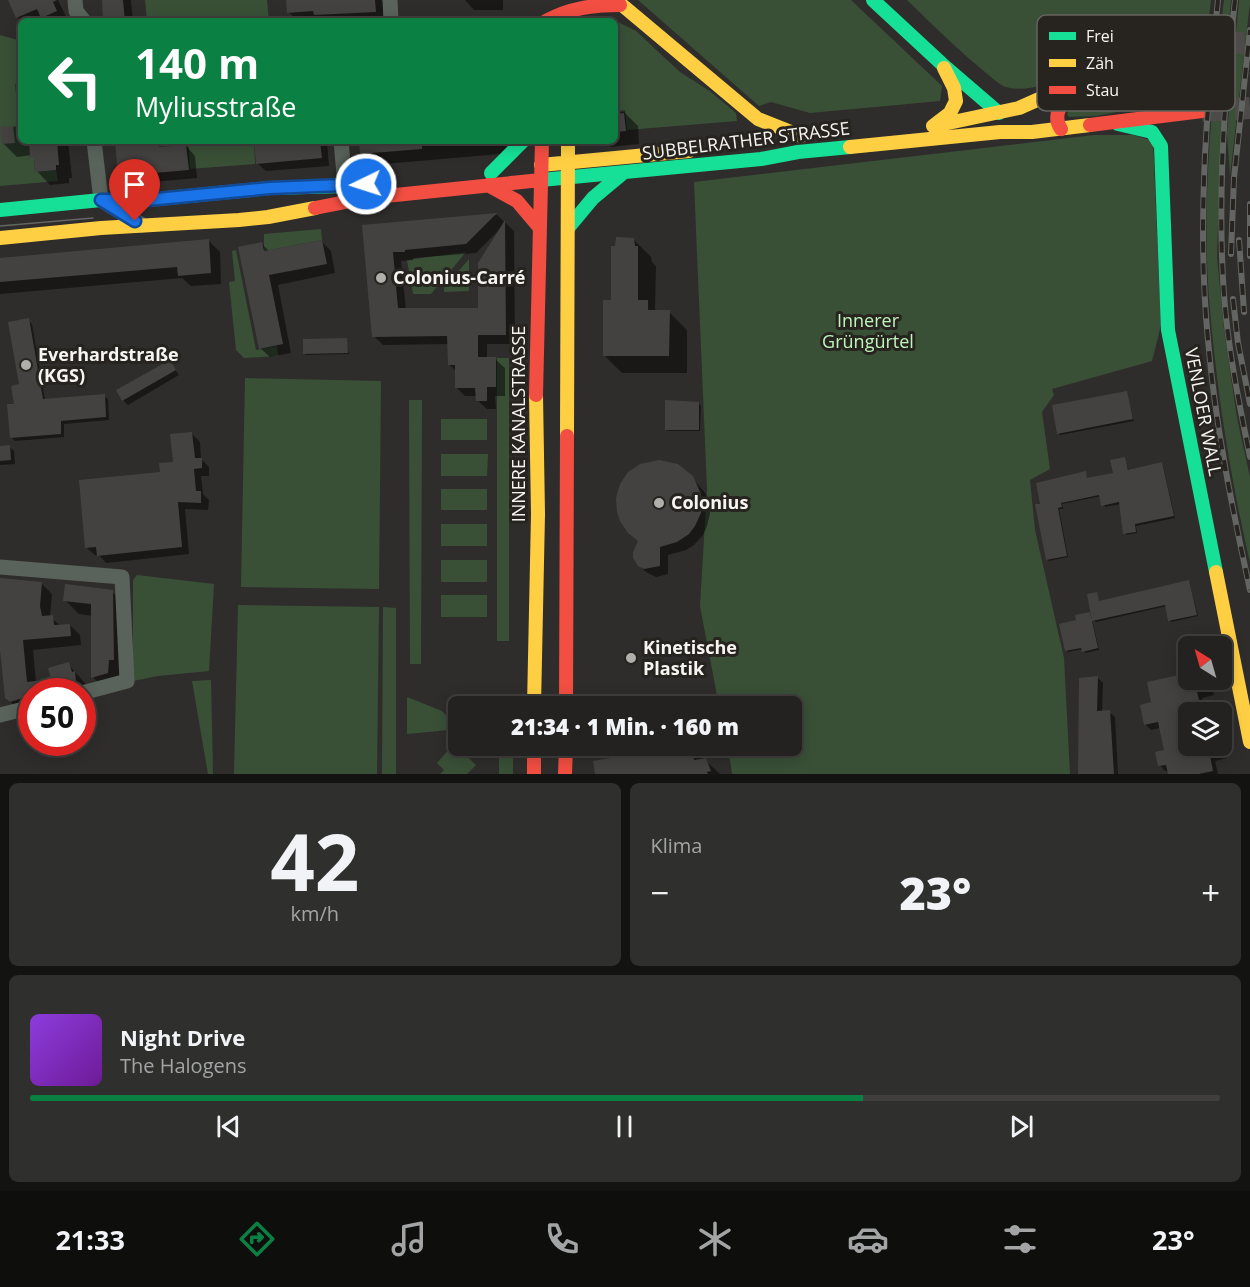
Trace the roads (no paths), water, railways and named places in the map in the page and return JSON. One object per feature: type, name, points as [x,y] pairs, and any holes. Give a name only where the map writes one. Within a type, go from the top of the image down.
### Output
[{"type":"main road","points":[[873,0],[999,113],[1032,132]]},
{"type":"main road","points":[[542,18],[583,6],[618,3]]},
{"type":"main road","name":"SUBBELRATHER STRASSE","points":[[618,3],[645,23],[758,119],[806,136],[777,141]]},
{"type":"main road","points":[[933,126],[950,115],[957,104],[955,90],[942,64]]},
{"type":"main road","name":"SUBBELRATHER STRASSE","points":[[831,135],[933,126],[1019,108],[1037,100]]},
{"type":"main road","points":[[1057,111],[1056,122],[1061,129]]},
{"type":"main road","name":"SUBBELRATHER STRASSE","points":[[0,238],[142,225],[219,207],[270,188],[489,179],[541,180],[1000,132],[1061,129],[1202,111]]},
{"type":"main road","name":"VENLOER WALL","points":[[1109,122],[1152,132],[1161,146],[1168,330],[1250,742]]},
{"type":"main road","points":[[520,144],[489,179],[517,201],[539,226]]},
{"type":"main road","name":"INNERE KANALSTRASSE","points":[[534,696],[538,514],[536,357],[541,180],[532,167],[541,144]]},
{"type":"main road","points":[[566,696],[568,144]]},
{"type":"main road","name":"SUBBELRATHER STRASSE","points":[[0,210],[101,200],[147,200],[219,207],[268,217],[366,198],[489,179],[532,167],[705,150]]},
{"type":"main road","points":[[568,228],[589,200],[623,173]]},
{"type":"main road","points":[[268,217],[262,209],[262,203],[270,188]]},
{"type":"main road","points":[[534,677],[541,696]]},
{"type":"main road","points":[[534,756],[534,774]]},
{"type":"main road","points":[[565,774],[566,756]]},
{"type":"street","points":[[75,0],[76,11],[82,18]]},
{"type":"street","points":[[390,0],[391,18]]},
{"type":"street","points":[[94,144],[101,200],[142,225]]},
{"type":"street","points":[[341,144],[345,186]]},
{"type":"street","points":[[0,567],[122,577],[127,681],[96,689]]},
{"type":"street","points":[[0,715],[18,710]]},
{"type":"tunnel","points":[[1235,43],[1250,42]]},
{"type":"tunnel","points":[[1235,109],[1250,108]]},
{"type":"tram line","points":[[0,226],[93,218]]},
{"type":"railway","points":[[1217,15],[1218,0]]},
{"type":"railway","points":[[1234,15],[1235,0]]},
{"type":"railway","points":[[1231,254],[1234,178],[1250,30]]},
{"type":"railway","points":[[1208,111],[1204,170],[1203,255],[1211,371],[1231,497],[1250,590]]},
{"type":"railway","points":[[1225,111],[1221,221],[1224,295],[1228,336],[1250,457]]},
{"type":"railway","points":[[1250,204],[1250,256]]},
{"type":"railway","points":[[1239,240],[1244,312]]},
{"type":"railway","points":[[1233,299],[1238,343],[1250,404]]},
{"type":"place","name":"Colonius-Carré","points":[[381,278]]},
{"type":"place","name":"Everhardstraße (KGS)","points":[[26,365]]},
{"type":"place","name":"Colonius","points":[[659,503]]},
{"type":"place","name":"Kinetische Plastik","points":[[631,658]]},
{"type":"park label","name":"Innerer Grüngürtel","points":[[868,331]]}]
